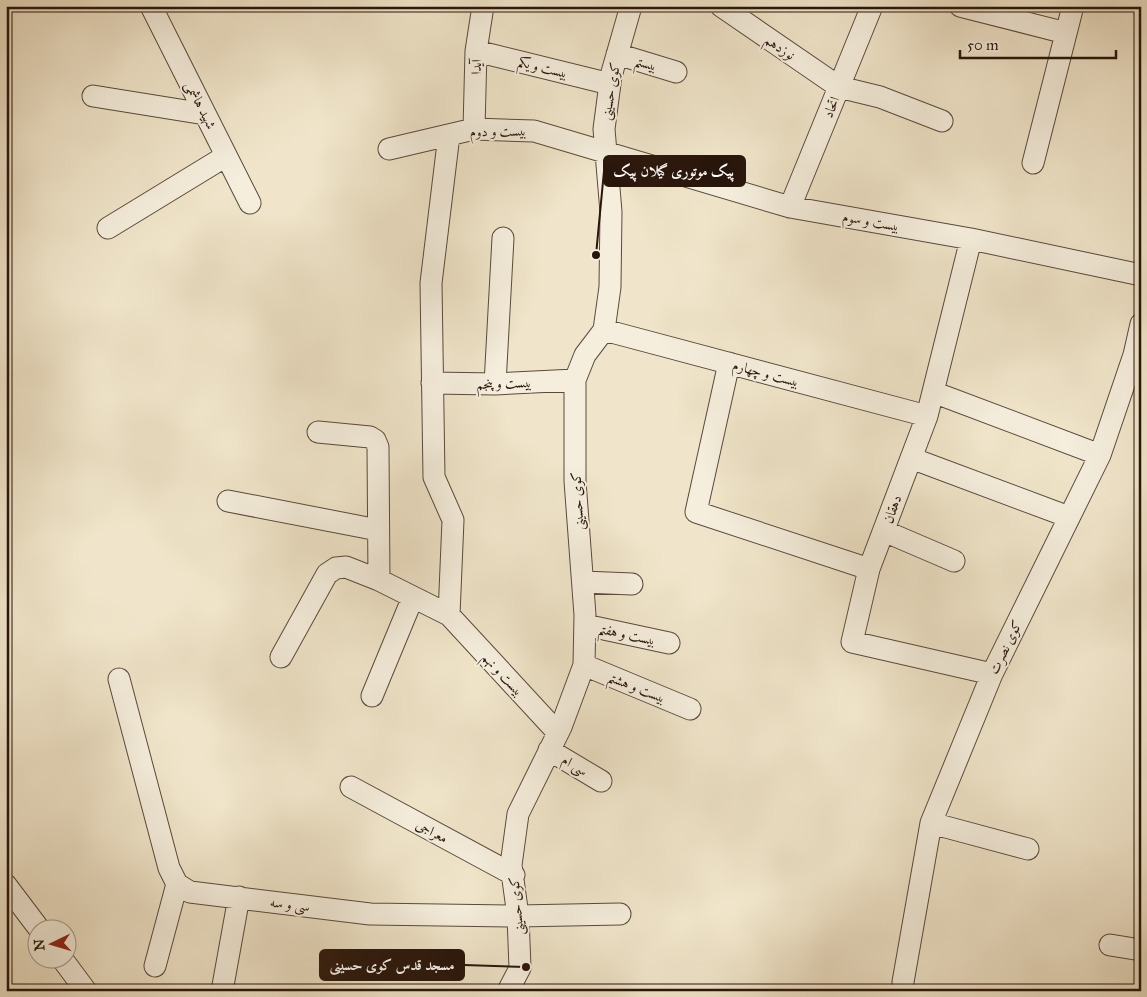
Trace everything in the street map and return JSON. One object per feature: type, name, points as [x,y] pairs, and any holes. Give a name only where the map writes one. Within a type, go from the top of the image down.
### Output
[{"type":"street","name":"شهید هاشمی","points":[[151,6],[250,203]]},
{"type":"street","name":"آیدا","points":[[474,129],[476,51],[483,6]]},
{"type":"street","name":"کوی حسینی","points":[[508,991],[520,968],[518,916],[514,875],[511,865],[518,814],[553,741],[584,665],[583,582],[575,481],[575,380],[585,355],[604,330],[610,287],[611,212],[604,129],[610,84],[631,6]]},
{"type":"street","name":"نوزدهم","points":[[721,6],[839,87]]},
{"type":"street","name":"اتحاد","points":[[790,207],[872,6]]},
{"type":"street","points":[[960,6],[1066,33]]},
{"type":"street","points":[[1033,163],[1073,6]]},
{"type":"street","name":"بیست و یکم","points":[[476,51],[610,84]]},
{"type":"street","name":"بیستم","points":[[617,54],[676,72]]},
{"type":"street","points":[[839,87],[880,97],[942,120]]},
{"type":"street","points":[[93,96],[205,114]]},
{"type":"street","name":"بیست و دوم","points":[[389,149],[474,129],[534,131],[606,151]]},
{"type":"street","points":[[449,135],[430,283],[434,477],[453,520],[449,616]]},
{"type":"street","name":"بیست و سوم","points":[[606,151],[790,207],[971,239],[1141,275]]},
{"type":"street","points":[[108,228],[226,156]]},
{"type":"street","points":[[495,384],[503,238]]},
{"type":"street","name":"دهقان","points":[[971,239],[927,416],[870,569],[852,642],[992,674]]},
{"type":"street","name":"کوی نصرت","points":[[904,982],[931,823],[992,674],[1100,454],[1134,355],[1141,324]]},
{"type":"street","name":"بیست و چهارم","points":[[604,330],[927,416]]},
{"type":"street","points":[[729,363],[696,512],[870,569]]},
{"type":"street","name":"بیست و پنجم","points":[[432,384],[495,384],[575,380]]},
{"type":"street","points":[[933,392],[1100,454]]},
{"type":"street","points":[[318,432],[370,437],[375,440],[378,447],[379,580]]},
{"type":"street","points":[[911,458],[1070,517]]},
{"type":"street","points":[[228,500],[378,530]]},
{"type":"street","points":[[884,531],[954,561]]},
{"type":"street","name":"بیست و نهم","points":[[281,657],[327,574],[336,568],[346,567],[379,580],[449,616],[553,741]]},
{"type":"street","points":[[583,582],[632,584]]},
{"type":"street","points":[[372,696],[413,597]]},
{"type":"street","name":"بیست و هفتم","points":[[585,625],[669,643]]},
{"type":"street","name":"بیست و هشتم","points":[[584,665],[690,709]]},
{"type":"street","points":[[119,679],[169,868],[177,884],[155,966]]},
{"type":"street","name":"سی ام","points":[[553,741],[601,781]]},
{"type":"street","name":"معراجی","points":[[351,787],[514,875]]},
{"type":"street","points":[[931,823],[1028,849]]},
{"type":"street","name":"سی و سه","points":[[177,884],[190,892],[370,914],[518,916],[620,914]]},
{"type":"street","points":[[6,885],[32,920]]},
{"type":"street","points":[[222,991],[239,898]]},
{"type":"street","points":[[1110,945],[1141,950]]},
{"type":"street","points":[[70,970],[86,991]]},
{"type":"place","name":"پیک موتوری گیلان پیک","points":[[596,255]]},
{"type":"place","name":"مسجد قدس کوی حسینی","points":[[526,967]]}]
